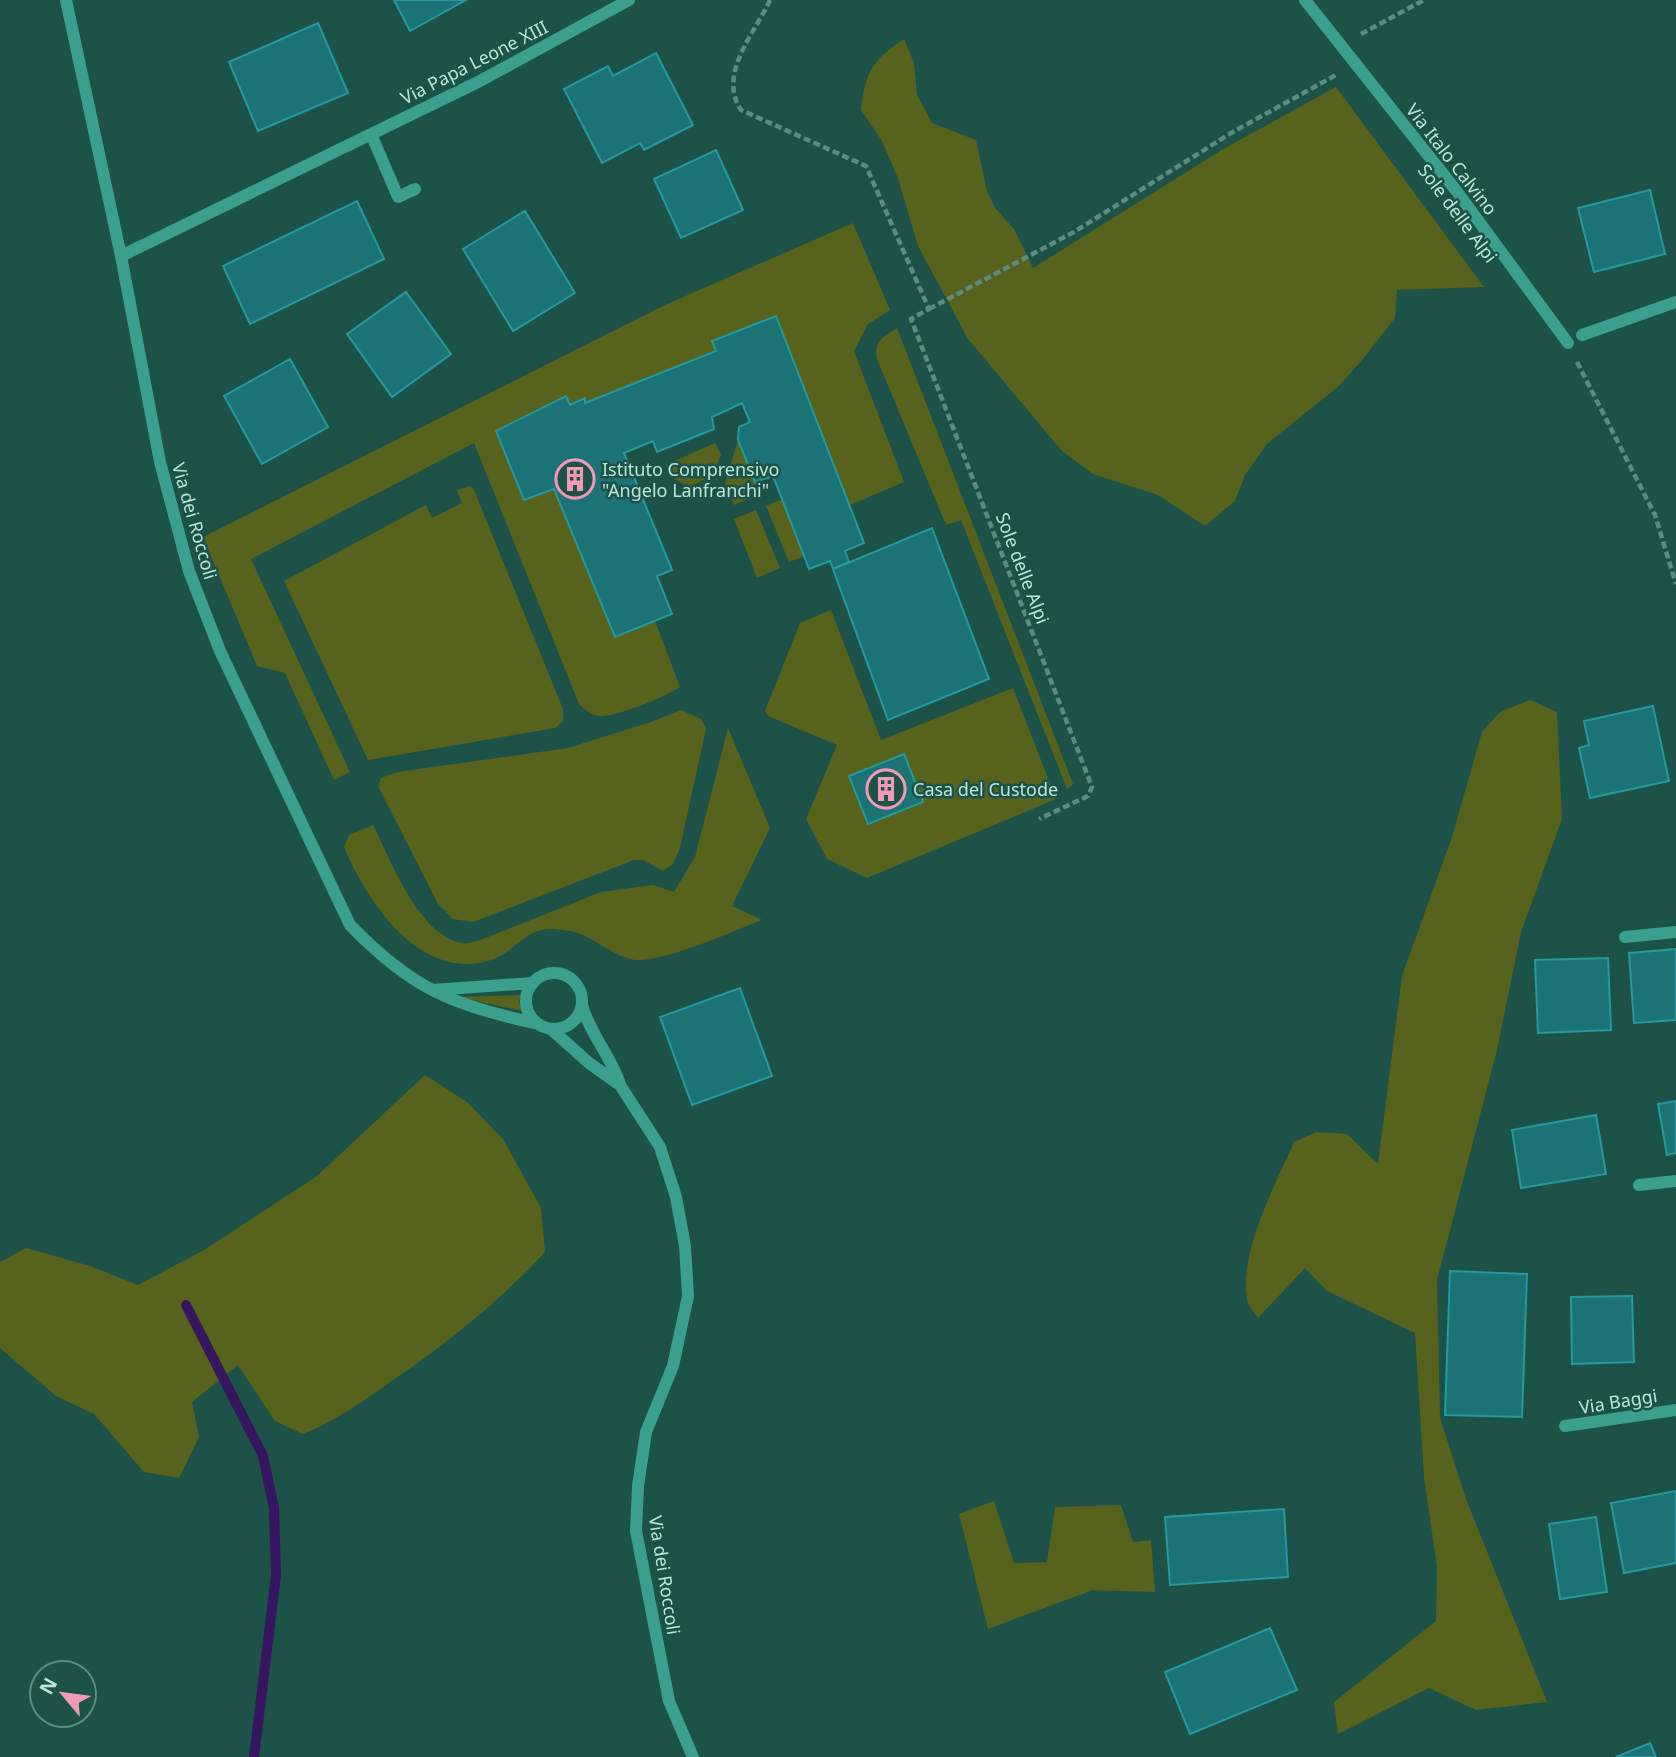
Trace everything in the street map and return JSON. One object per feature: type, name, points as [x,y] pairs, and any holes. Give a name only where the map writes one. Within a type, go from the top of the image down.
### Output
[{"type":"street","name":"Via dei Roccoli","points":[[66,0],[121,256],[160,462],[190,571],[220,651],[350,925],[383,960],[428,990],[471,1009],[538,1024]]},
{"type":"street","name":"Via Papa Leone XIII","points":[[121,256],[478,82],[629,0]]},
{"type":"street","points":[[1309,4],[1326,0]]},
{"type":"street","name":"Via Italo Calvino","points":[[1309,4],[1347,56],[1455,190],[1567,342]]},
{"type":"street","points":[[371,134],[398,197],[415,189]]},
{"type":"street","points":[[1582,335],[1676,302]]},
{"type":"street","points":[[1625,937],[1676,932]]},
{"type":"street","points":[[428,990],[533,983],[547,974],[565,974],[579,987],[590,1027],[615,1070],[620,1085]]},
{"type":"street","points":[[533,983],[526,1000],[531,1017],[538,1024],[551,1029],[568,1026],[580,1013],[582,1005]]},
{"type":"street","name":"Via dei Roccoli","points":[[551,1029],[589,1063],[620,1085],[660,1147],[676,1197],[685,1246],[688,1297],[674,1366],[646,1432],[638,1486],[636,1531],[670,1702],[693,1757]]},
{"type":"street","points":[[1639,1185],[1676,1181]]},
{"type":"street","name":"Via Baggi","points":[[1565,1426],[1676,1410]]},
{"type":"path","points":[[770,0],[733,77],[734,99],[741,110],[866,166],[929,309],[1074,232],[1231,133],[1339,73],[1355,37],[1424,0]]},
{"type":"path","name":"Sole delle Alpi","points":[[929,309],[911,319],[1092,787],[1088,796],[1039,819]]},
{"type":"path","points":[[1567,342],[1655,514],[1676,584]]},
{"type":"green space","points":[[904,39],[914,63],[917,95],[932,123],[976,140],[987,191],[995,208],[1014,229],[1033,268],[1225,148],[1336,87],[1484,287],[1397,290],[1395,318],[1362,360],[1339,386],[1267,444],[1245,475],[1235,501],[1205,526],[1158,495],[1093,474],[1062,451],[968,339],[918,246],[898,178],[882,141],[861,110],[865,86],[872,68],[884,54]]},
{"type":"green space","points":[[853,223],[890,310],[868,324],[854,351],[904,482],[850,505],[776,316],[712,341],[716,351],[585,403],[584,399],[570,405],[566,396],[496,431],[524,500],[554,489],[615,637],[655,621],[680,687],[643,705],[603,716],[590,713],[579,704],[474,443],[251,559],[350,772],[334,780],[285,673],[257,666],[203,537],[665,305]]},
{"type":"green space","points":[[897,328],[1073,784],[1067,789],[961,520],[946,525],[877,359],[878,344]]},
{"type":"green space","points":[[738,440],[760,494],[734,505],[725,484]]},
{"type":"green space","points":[[715,443],[721,455],[712,476],[689,487],[672,478],[666,465]]},
{"type":"green space","points":[[470,486],[474,490],[563,709],[563,721],[555,728],[368,760],[284,581],[426,505],[432,518],[462,503],[457,490]]},
{"type":"green space","points":[[782,499],[805,556],[789,562],[766,506]]},
{"type":"green space","points":[[756,510],[780,568],[757,578],[734,519]]},
{"type":"green space","points":[[831,610],[881,740],[1013,688],[1056,799],[867,878],[827,859],[806,819],[837,745],[768,716],[765,711],[800,623]]},
{"type":"green space","points":[[1530,700],[1557,712],[1562,819],[1521,932],[1497,1050],[1437,1280],[1440,1418],[1466,1499],[1547,1702],[1476,1710],[1429,1688],[1338,1734],[1334,1702],[1436,1621],[1437,1567],[1424,1477],[1415,1333],[1327,1291],[1305,1268],[1258,1318],[1247,1299],[1248,1260],[1260,1219],[1294,1142],[1316,1132],[1347,1134],[1378,1164],[1402,976],[1452,837],[1482,732],[1500,712]]},
{"type":"green space","points":[[681,710],[701,719],[706,729],[680,848],[673,864],[663,871],[643,860],[634,860],[473,922],[453,919],[438,904],[378,786],[381,778],[397,772],[568,748]]},
{"type":"green space","points":[[728,728],[770,828],[732,906],[762,920],[676,953],[642,960],[630,959],[586,936],[552,929],[534,932],[491,960],[466,964],[442,960],[420,949],[400,933],[382,913],[354,869],[344,847],[349,835],[373,825],[408,895],[420,912],[432,927],[462,943],[483,939],[601,892],[653,885],[674,892],[695,857]]},
{"type":"green space","points":[[521,995],[519,1001],[522,1011],[458,997]]},
{"type":"green space","points":[[425,1075],[467,1102],[503,1139],[541,1208],[545,1252],[493,1303],[457,1333],[352,1408],[303,1434],[275,1421],[238,1365],[192,1402],[199,1437],[179,1478],[144,1472],[94,1414],[56,1396],[0,1348],[0,1262],[26,1248],[90,1266],[138,1285],[204,1250],[317,1176]]},
{"type":"green space","points":[[994,1501],[1014,1563],[1047,1562],[1055,1507],[1121,1505],[1133,1542],[1151,1540],[1155,1592],[1093,1590],[988,1629],[959,1514]]},
{"type":"building","points":[[394,0],[466,0],[410,31]]},
{"type":"building","points":[[318,23],[348,93],[258,131],[229,62]]},
{"type":"building","points":[[656,53],[693,125],[644,150],[640,143],[602,163],[564,89],[608,66],[613,76]]},
{"type":"building","points":[[716,150],[743,210],[681,238],[654,179]]},
{"type":"building","points":[[1650,190],[1665,254],[1594,272],[1578,208]]},
{"type":"building","points":[[357,201],[384,259],[250,324],[223,266]]},
{"type":"building","points":[[525,211],[575,293],[513,331],[463,249]]},
{"type":"building","points":[[406,292],[451,354],[392,397],[347,334]]},
{"type":"building","name":"Istituto Comprensivo \"Angelo Lanfranchi\"","points":[[776,316],[864,543],[845,551],[849,562],[833,569],[830,561],[809,569],[773,476],[755,482],[738,440],[739,427],[750,422],[742,403],[712,417],[714,429],[657,452],[653,441],[624,453],[672,570],[657,576],[672,614],[615,637],[554,489],[524,500],[496,431],[566,396],[570,405],[585,398],[585,403],[716,351],[712,341]]},
{"type":"building","points":[[290,359],[328,427],[262,464],[224,396]]},
{"type":"building","points":[[932,528],[989,679],[888,720],[833,569]]},
{"type":"building","points":[[1653,706],[1669,781],[1590,798],[1579,748],[1589,745],[1584,721]]},
{"type":"building","name":"Casa del Custode","points":[[904,754],[923,802],[868,824],[849,776]]},
{"type":"building","points":[[1676,949],[1676,1020],[1634,1023],[1629,953]]},
{"type":"building","points":[[1608,958],[1611,1030],[1538,1033],[1535,960]]},
{"type":"building","points":[[740,988],[772,1076],[692,1105],[660,1017]]},
{"type":"building","points":[[1676,1101],[1676,1153],[1667,1155],[1658,1104]]},
{"type":"building","points":[[1596,1115],[1606,1174],[1521,1188],[1512,1130]]},
{"type":"building","points":[[1450,1271],[1527,1274],[1522,1417],[1445,1415]]},
{"type":"building","points":[[1632,1296],[1634,1362],[1572,1364],[1571,1297]]},
{"type":"building","points":[[1676,1491],[1676,1563],[1624,1573],[1611,1503]]},
{"type":"building","points":[[1284,1509],[1288,1577],[1170,1585],[1165,1517]]},
{"type":"building","points":[[1596,1517],[1607,1592],[1560,1599],[1549,1524]]},
{"type":"building","points":[[1270,1628],[1297,1690],[1190,1734],[1165,1672]]},
{"type":"building","points":[[1650,1743],[1656,1757],[1616,1757]]},
{"type":"waterway","points":[[186,1305],[263,1456],[274,1508],[276,1575],[254,1757]]},
{"type":"place","name":"Istituto Comprensivo \"Angelo Lanfranchi\"","points":[[575,479]]},
{"type":"place","name":"Casa del Custode","points":[[886,789]]}]
